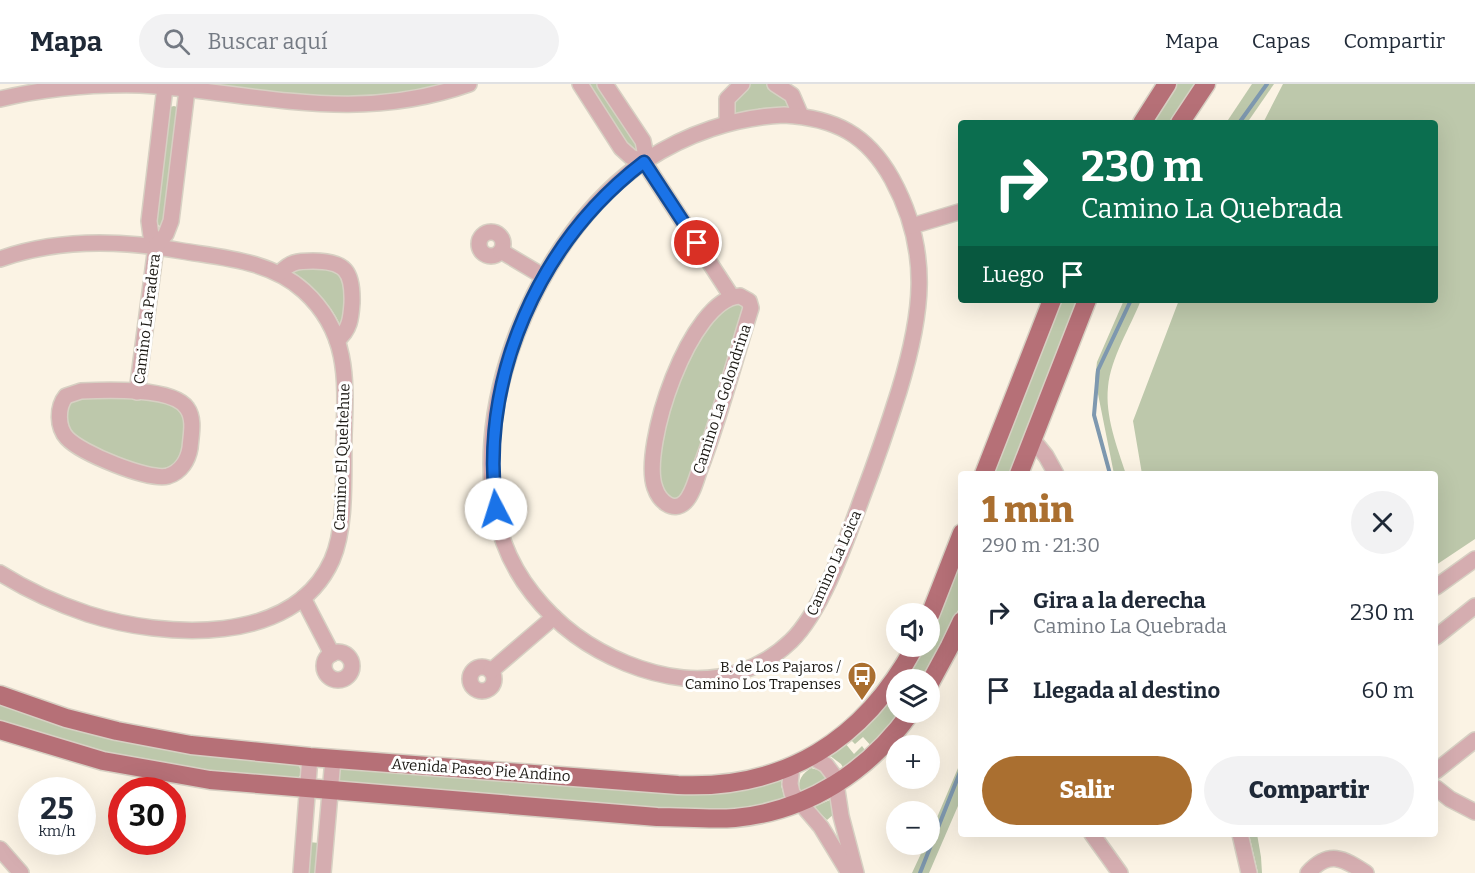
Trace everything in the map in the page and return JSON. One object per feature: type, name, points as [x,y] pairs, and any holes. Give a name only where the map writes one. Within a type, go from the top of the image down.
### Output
[{"type":"main road","points":[[1144,120],[1167,84]]},
{"type":"main road","points":[[1182,120],[1206,84]]},
{"type":"main road","points":[[985,471],[1051,303]]},
{"type":"main road","points":[[1020,471],[1086,303]]},
{"type":"main road","points":[[935,603],[958,543]]},
{"type":"main road","points":[[938,669],[958,629]]},
{"type":"main road","name":"Avenida Paseo Pie Andino","points":[[0,695],[76,720],[160,740],[231,750],[697,786],[744,782],[812,757],[886,699]]},
{"type":"main road","name":"Avenida Paseo Pie Andino","points":[[0,730],[103,761],[210,780],[657,817],[706,819],[750,816],[800,802],[837,784],[874,756],[903,723]]},
{"type":"street","points":[[0,99],[38,91],[88,86],[165,87],[297,103],[359,105],[416,99],[469,84]]},
{"type":"street","points":[[580,84],[621,148],[631,157],[644,162],[732,297]]},
{"type":"street","points":[[605,84],[643,141],[644,162]]},
{"type":"street","points":[[727,123],[727,99],[742,84]]},
{"type":"street","points":[[775,84],[792,95],[801,116]]},
{"type":"street","name":"Camino La Pradera","points":[[156,246],[151,236],[149,221],[165,87]]},
{"type":"street","name":"Camino La Pradera","points":[[137,392],[156,246],[166,234],[171,221],[187,90]]},
{"type":"street","name":"Camino La Loica","points":[[760,116],[801,116],[819,119],[842,128],[868,145],[891,176],[903,200],[919,256],[921,288],[918,320],[909,356],[873,469],[850,529],[813,612],[793,639],[776,654],[750,669],[718,677],[684,678],[651,671],[609,656],[578,638],[530,591],[508,554],[498,525],[492,471],[494,428],[502,385],[516,338],[543,276],[573,233],[620,182],[644,162],[675,145],[727,123],[760,116]]},
{"type":"street","points":[[912,226],[958,212]]},
{"type":"street","name":"Camino El Queltehue","points":[[0,259],[38,248],[80,243],[124,243],[156,246],[253,263],[280,273],[296,284],[317,305],[337,340],[344,362],[346,387],[340,536],[326,572],[303,598],[274,615],[238,627],[210,630],[160,628],[124,623],[87,614],[29,589],[0,573]]},
{"type":"street","points":[[501,251],[543,276]]},
{"type":"street","points":[[280,273],[296,261],[330,261],[345,269],[352,283],[351,317],[346,331],[337,340]]},
{"type":"street","name":"Camino La Golondrina","points":[[740,296],[747,299],[751,308],[695,482],[683,504],[671,506],[658,495],[652,480],[657,436],[668,393],[682,354],[697,330],[714,310],[732,297],[740,296]]},
{"type":"street","points":[[94,390],[137,392],[175,398],[184,404],[190,415],[192,427],[188,454],[180,469],[171,475],[152,476],[110,461],[68,440],[62,430],[60,408],[63,399],[70,393],[94,390]]},
{"type":"street","points":[[1033,440],[1054,471]]},
{"type":"street","points":[[1438,586],[1475,559]]},
{"type":"street","points":[[303,598],[332,654]]},
{"type":"street","points":[[1438,635],[1475,606]]},
{"type":"street","points":[[491,671],[554,617]]},
{"type":"street","points":[[1438,769],[1475,740]]},
{"type":"street","points":[[301,873],[310,757]]},
{"type":"street","points":[[812,757],[820,760],[831,770],[837,784],[841,816],[856,873]]},
{"type":"street","points":[[323,873],[333,759]]},
{"type":"street","points":[[792,766],[791,788],[795,797],[821,827],[849,873]]},
{"type":"street","points":[[1438,790],[1450,799],[1475,812]]},
{"type":"street","points":[[821,827],[832,824],[841,816]]},
{"type":"street","points":[[1094,837],[1120,873]]},
{"type":"street","points":[[1241,837],[1249,873]]},
{"type":"street","points":[[0,849],[21,873]]},
{"type":"street","points":[[1308,873],[1323,861],[1334,858],[1345,860],[1366,873]]},
{"type":"green space","points":[[211,84],[447,84],[395,95],[343,97]]},
{"type":"green space","points":[[586,84],[599,84],[639,144],[639,150],[631,152]]},
{"type":"green space","points":[[750,84],[766,84],[791,107],[762,108],[733,115],[731,100]]},
{"type":"green space","points":[[1175,84],[1198,84],[1174,120],[1152,120]]},
{"type":"green space","points":[[1252,84],[1274,84],[1249,120],[1228,120]]},
{"type":"green space","points":[[1283,84],[1475,84],[1475,539],[1438,564],[1438,471],[1141,471],[1133,421],[1178,303],[1438,303],[1438,120],[1265,120]]},
{"type":"green space","points":[[170,107],[177,107],[165,223],[161,227],[155,222]]},
{"type":"green space","points":[[333,267],[347,285],[342,326],[319,295],[291,272],[291,268]]},
{"type":"green space","points":[[741,302],[744,305],[696,465],[683,495],[678,500],[672,501],[660,488],[658,474],[669,408],[678,379],[708,325],[725,309]]},
{"type":"green space","points":[[1058,303],[1079,303],[1014,471],[992,471]]},
{"type":"green space","points":[[1123,303],[1140,303],[1117,354],[1108,387],[1110,420],[1125,471],[1113,471],[1095,379],[1097,362]]},
{"type":"green space","points":[[94,396],[163,401],[177,406],[187,417],[183,452],[177,464],[172,468],[151,468],[102,452],[76,439],[69,433],[66,425],[68,406],[72,399]]},
{"type":"green space","points":[[958,557],[958,610],[940,647],[940,603]]},
{"type":"green space","points":[[915,657],[935,657],[929,669],[908,669]]},
{"type":"green space","points":[[0,702],[299,764],[301,774],[297,780],[225,776],[111,756],[0,723]]},
{"type":"green space","points":[[886,702],[886,723],[892,723],[873,748],[863,737],[855,744],[850,739]]},
{"type":"green space","points":[[845,743],[854,754],[862,746],[867,753],[845,771],[841,764],[829,755]]},
{"type":"green space","points":[[341,767],[713,793],[731,791],[782,777],[781,785],[785,800],[752,808],[701,812],[342,784],[337,775]]},
{"type":"green space","points":[[811,768],[827,776],[826,780],[807,790],[800,790],[801,777]]},
{"type":"green space","points":[[958,768],[958,806],[940,848],[940,810]]},
{"type":"green space","points":[[832,799],[834,814],[827,820],[814,807]]},
{"type":"green space","points":[[1250,837],[1258,837],[1262,873],[1258,873]]},
{"type":"green space","points":[[309,842],[319,843],[317,873],[307,873]]},
{"type":"green space","points":[[920,855],[937,855],[929,873],[912,873]]},
{"type":"waterway","points":[[1241,120],[1267,84]]},
{"type":"waterway","points":[[1109,471],[1094,415],[1098,370],[1130,303]]},
{"type":"waterway","points":[[920,873],[958,777]]},
{"type":"place","name":"B. de Los Pajaros / Camino Los Trapenses","points":[[862,702]]},
{"type":"route","points":[[496,509],[492,449],[497,406],[508,361],[524,316],[543,276],[573,233],[604,198],[644,162],[697,243]]}]
